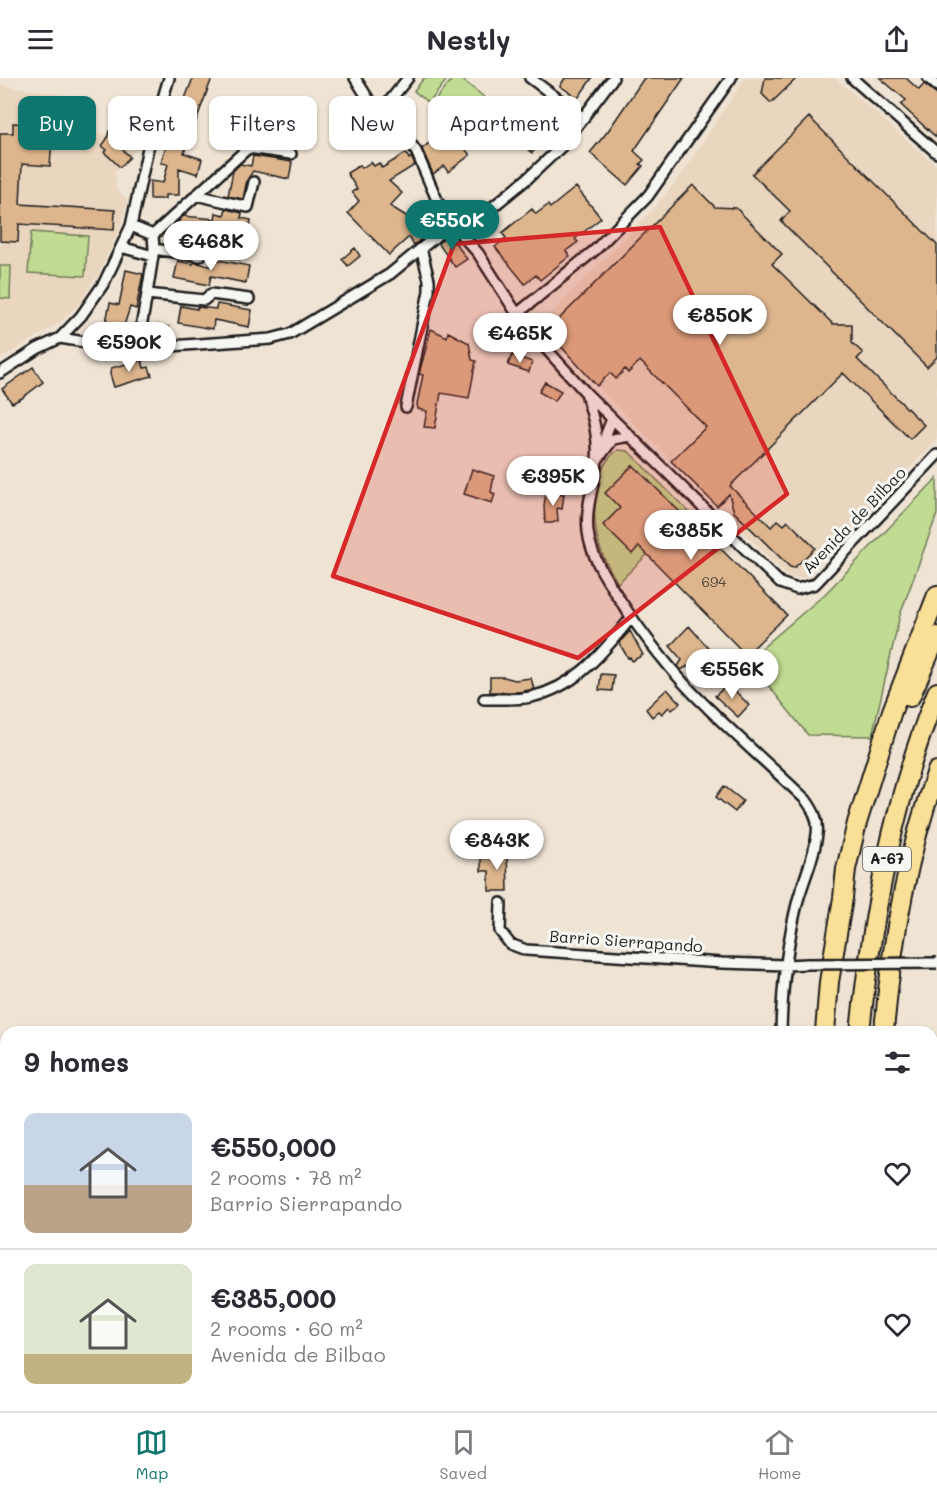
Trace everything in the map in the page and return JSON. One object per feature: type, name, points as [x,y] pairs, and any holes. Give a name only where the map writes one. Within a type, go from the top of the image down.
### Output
[{"type":"highway","points":[[826,1026],[831,970],[846,869],[872,770],[937,595]]},
{"type":"highway","points":[[843,898],[854,870],[885,762],[912,691],[937,636]]},
{"type":"highway","name":"A-67","points":[[861,1026],[873,930],[888,852],[911,766],[937,692]]},
{"type":"highway","name":"A-67","points":[[885,1026],[894,946],[910,861],[937,771]]},
{"type":"highway","points":[[894,946],[937,805]]},
{"type":"street","points":[[0,373],[37,349],[60,338],[81,316],[104,283],[131,226],[148,148],[169,78]]},
{"type":"street","points":[[355,78],[366,96]]},
{"type":"street","points":[[394,96],[408,78]]},
{"type":"street","points":[[530,78],[585,118]]},
{"type":"street","points":[[460,233],[561,147],[613,78]]},
{"type":"street","points":[[517,314],[595,250],[630,215],[662,177],[732,78]]},
{"type":"street","points":[[852,78],[937,153]]},
{"type":"street","points":[[928,78],[937,86]]},
{"type":"street","points":[[153,235],[248,148],[291,154]]},
{"type":"street","points":[[415,150],[440,207],[478,253],[517,314],[587,394],[630,436]]},
{"type":"street","points":[[196,195],[248,207],[254,182]]},
{"type":"street","points":[[60,338],[128,349],[271,339],[290,334],[390,274],[452,224]]},
{"type":"street","points":[[131,226],[153,235]]},
{"type":"street","points":[[142,322],[154,253],[153,235]]},
{"type":"street","points":[[121,247],[154,253],[200,256],[207,248],[238,253]]},
{"type":"street","points":[[406,407],[429,291],[428,272],[422,248]]},
{"type":"street","points":[[147,294],[204,300],[211,294],[249,299]]},
{"type":"street","points":[[587,394],[595,424],[597,461],[589,503],[588,533],[594,557],[605,578],[631,618],[705,705],[802,796],[816,817],[817,835],[793,920],[786,965],[781,1026]]},
{"type":"street","points":[[604,449],[606,434],[612,419]]},
{"type":"street","points":[[597,461],[613,439],[630,436]]},
{"type":"street","name":"Avenida de Bilbao","points":[[630,436],[780,584],[797,589],[815,584],[937,455]]},
{"type":"street","points":[[484,699],[529,698],[566,683],[598,659],[631,618]]},
{"type":"street","name":"Barrio Sierrapando","points":[[501,903],[500,931],[510,944],[526,950],[786,965],[937,963]]},
{"type":"highlighted area","points":[[660,227],[787,494],[578,658],[333,576],[454,244]]},
{"type":"shaded area","points":[[745,78],[835,78],[937,166],[937,439],[808,575],[801,578],[788,577],[597,386],[541,324],[658,204],[683,172]]},
{"type":"shaded area","points":[[0,85],[72,96],[18,96],[18,150],[96,150],[96,132],[108,135],[108,150],[136,150],[115,173],[116,189],[128,200],[119,232],[98,275],[79,304],[58,324],[0,359]]},
{"type":"green space","points":[[424,78],[448,78],[434,96],[428,96],[428,102],[414,91]]},
{"type":"green space","points":[[453,78],[460,78],[483,96],[438,96]]},
{"type":"green space","points":[[31,232],[88,236],[85,276],[28,273]]},
{"type":"green space","points":[[0,266],[11,266],[10,299],[0,298]]},
{"type":"green space","points":[[618,450],[628,451],[690,513],[618,583],[600,548],[595,526],[595,502],[599,478],[610,457]]},
{"type":"green space","points":[[937,478],[937,514],[900,615],[872,736],[808,735],[748,660],[825,594]]},
{"type":"building","points":[[193,78],[212,78],[197,118],[197,96],[186,96]]},
{"type":"building","points":[[565,78],[592,78],[579,96],[575,96],[560,86]]},
{"type":"building","points":[[644,78],[684,78],[634,151],[644,160],[640,164],[643,166],[627,185],[590,153]]},
{"type":"building","points":[[765,78],[797,78],[771,103],[762,94]]},
{"type":"building","points":[[880,78],[906,78],[919,90],[924,84],[937,94],[937,138],[901,105],[906,100]]},
{"type":"building","points":[[809,117],[937,245],[937,357],[927,367],[781,221],[790,211],[752,174]]},
{"type":"building","points":[[13,123],[18,123],[18,150],[51,150],[50,166],[22,164],[20,204],[115,210],[114,230],[19,224],[18,242],[0,241],[0,133],[13,133]]},
{"type":"building","points":[[108,135],[108,150],[123,150],[130,157],[120,167],[104,152],[107,150],[102,146]]},
{"type":"building","points":[[428,144],[428,150],[466,150],[470,155],[448,172],[444,166],[433,174],[422,149]]},
{"type":"building","points":[[165,150],[185,150],[184,153],[202,159],[198,174],[179,168],[179,195],[165,195],[165,199],[150,199],[150,181],[163,183],[168,164],[161,163]]},
{"type":"building","points":[[406,153],[415,165],[389,181],[402,193],[390,206],[416,222],[426,235],[414,245],[409,237],[389,255],[348,213],[359,201],[352,192],[357,189],[347,173],[360,165],[362,168],[371,162],[374,166],[379,163],[382,168]]},
{"type":"building","points":[[253,156],[292,162],[289,179],[253,171],[247,180],[243,199],[228,196],[233,171],[240,164],[251,166]]},
{"type":"building","points":[[693,185],[715,207],[736,208],[782,254],[772,264],[833,324],[852,324],[852,343],[863,353],[857,359],[924,425],[910,439],[843,373],[730,486],[771,527],[778,520],[784,525],[788,521],[815,548],[794,568],[790,567],[734,512],[729,494],[717,506],[671,461],[706,427],[640,361],[628,373],[625,369],[616,379],[610,373],[597,386],[547,331]]},
{"type":"building","points":[[576,187],[601,218],[575,239],[578,242],[566,251],[570,256],[540,280],[536,275],[525,284],[495,247],[506,238],[502,233],[532,209],[536,214],[548,205],[550,208]]},
{"type":"building","points":[[226,209],[242,213],[241,218],[251,220],[248,236],[213,230],[211,239],[176,232],[183,216],[215,219],[216,213],[224,215]]},
{"type":"building","points":[[449,234],[467,259],[455,267],[438,243]]},
{"type":"building","points":[[355,248],[360,256],[348,266],[342,259]]},
{"type":"building","points":[[214,259],[249,266],[246,283],[211,276],[209,285],[174,278],[178,261],[193,264],[195,262],[213,267]]},
{"type":"building","points":[[126,270],[143,274],[136,309],[130,307],[121,335],[104,331],[110,303],[119,305]]},
{"type":"building","points":[[217,304],[252,310],[249,327],[214,320],[213,329],[178,323],[181,306],[216,309]]},
{"type":"building","points":[[156,325],[169,327],[167,336],[155,334]]},
{"type":"building","points":[[431,329],[447,337],[448,332],[469,343],[472,360],[476,361],[469,398],[441,393],[435,428],[424,427],[427,411],[418,409],[417,404],[423,375],[419,374]]},
{"type":"building","points":[[512,355],[532,362],[529,372],[508,365]]},
{"type":"building","points":[[142,360],[144,368],[149,367],[152,376],[114,387],[110,374],[111,368]]},
{"type":"building","points":[[33,367],[43,382],[12,403],[2,389]]},
{"type":"building","points":[[545,382],[561,391],[555,401],[539,392]]},
{"type":"building","points":[[633,465],[685,517],[687,515],[787,615],[746,655],[639,546],[632,554],[603,525],[620,508],[605,493]]},
{"type":"building","points":[[472,469],[494,476],[491,492],[495,494],[492,503],[464,494]]},
{"type":"building","points":[[546,492],[564,494],[562,509],[557,508],[558,521],[552,523],[545,523]]},
{"type":"building","points":[[689,626],[722,663],[700,680],[688,666],[681,670],[678,666],[682,660],[670,646]]},
{"type":"building","points":[[630,631],[643,655],[632,661],[619,643]]},
{"type":"building","points":[[601,674],[614,675],[612,691],[599,690]]},
{"type":"building","points":[[490,677],[515,680],[531,678],[534,689],[519,692],[490,692]]},
{"type":"building","points":[[728,684],[749,705],[738,717],[715,696]]},
{"type":"building","points":[[667,689],[680,703],[672,710],[669,707],[662,714],[659,711],[652,717],[646,709]]},
{"type":"building","points":[[724,786],[743,801],[735,812],[716,797]]},
{"type":"building","points":[[488,852],[507,852],[508,891],[489,891],[489,871],[481,871],[481,858],[488,858]]}]
